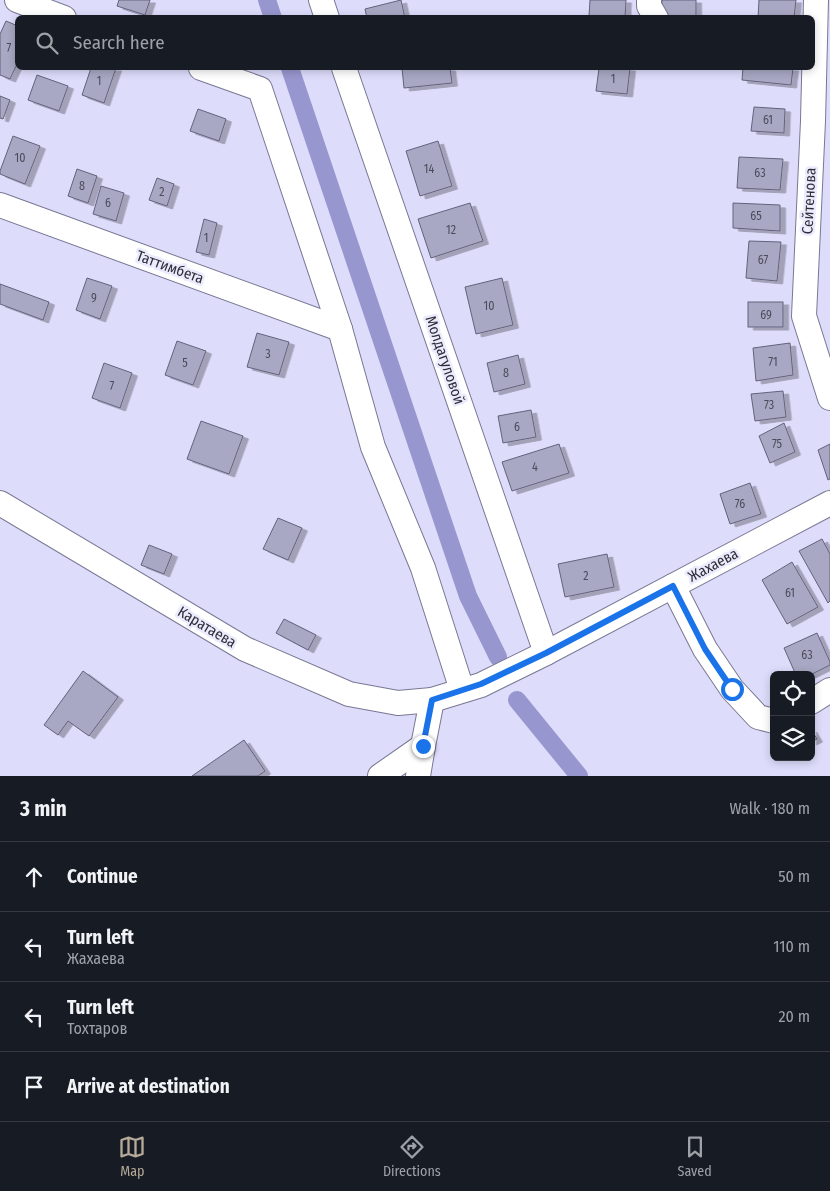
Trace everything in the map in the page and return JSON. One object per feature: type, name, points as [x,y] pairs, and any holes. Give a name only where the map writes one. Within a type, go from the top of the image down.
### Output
[{"type":"street","points":[[16,0],[56,15]]},
{"type":"street","points":[[321,0],[326,15]]},
{"type":"street","points":[[649,0],[649,6],[654,15]]},
{"type":"street","name":"Сейтенова","points":[[815,15],[816,0]]},
{"type":"street","name":"Сейтенова","points":[[815,61],[822,120],[804,316],[830,398]]},
{"type":"street","points":[[207,70],[260,89],[340,329],[373,447],[472,687]]},
{"type":"street","name":"Молдагуловой","points":[[345,70],[542,655]]},
{"type":"street","name":"Таттимбета","points":[[0,205],[340,329]]},
{"type":"street","name":"Жахаева","points":[[432,700],[472,687],[542,655],[830,503]]},
{"type":"street","name":"Каратаева","points":[[5,513],[245,649],[349,694],[398,702],[432,700]]},
{"type":"street","points":[[673,586],[705,649],[732,689],[758,717],[770,720]]},
{"type":"street","points":[[815,699],[830,690]]},
{"type":"street","points":[[418,776],[432,700]]},
{"type":"street","points":[[380,776],[423,746]]},
{"type":"building","points":[[119,0],[150,0],[145,15],[117,6]]},
{"type":"building","points":[[401,0],[404,15],[366,15],[365,9]]},
{"type":"building","points":[[590,0],[626,0],[625,15],[589,15]]},
{"type":"building","points":[[662,0],[696,0],[696,15],[661,15]]},
{"type":"building","points":[[759,0],[796,0],[794,15],[758,15]]},
{"type":"building","points":[[6,21],[15,25],[15,68],[10,79],[0,75],[0,34]]},
{"type":"building","points":[[90,70],[115,70],[104,103],[82,95]]},
{"type":"building","points":[[402,70],[450,70],[452,83],[404,88]]},
{"type":"building","points":[[599,70],[630,70],[627,94],[596,91]]},
{"type":"building","points":[[743,70],[793,70],[791,85],[742,80]]},
{"type":"building","points":[[37,75],[68,86],[59,111],[28,100]]},
{"type":"building","points":[[0,96],[10,100],[3,119],[0,118]]},
{"type":"building","points":[[754,107],[785,109],[784,133],[751,131]]},
{"type":"building","points":[[198,109],[226,119],[219,141],[190,131]]},
{"type":"building","points":[[13,136],[40,146],[25,184],[0,174]]},
{"type":"building","points":[[438,141],[452,186],[420,196],[406,151]]},
{"type":"building","points":[[739,157],[783,159],[780,190],[737,188]]},
{"type":"building","points":[[77,169],[97,176],[88,203],[68,196]]},
{"type":"building","points":[[157,178],[174,184],[167,206],[149,200]]},
{"type":"building","points":[[101,186],[124,193],[116,221],[93,214]]},
{"type":"building","points":[[470,203],[483,241],[431,258],[418,219]]},
{"type":"building","points":[[733,203],[780,205],[780,231],[733,228]]},
{"type":"building","points":[[204,219],[217,223],[209,255],[196,252]]},
{"type":"building","points":[[749,241],[781,242],[777,281],[746,278]]},
{"type":"building","points":[[87,278],[112,286],[100,319],[76,310]]},
{"type":"building","points":[[502,278],[513,325],[476,334],[465,287]]},
{"type":"building","points":[[0,284],[49,302],[43,320],[0,304]]},
{"type":"building","points":[[748,302],[783,302],[783,327],[748,327]]},
{"type":"building","points":[[257,333],[289,342],[279,375],[247,367]]},
{"type":"building","points":[[177,341],[206,351],[193,385],[165,375]]},
{"type":"building","points":[[790,343],[793,375],[756,381],[753,348]]},
{"type":"building","points":[[518,355],[525,384],[494,392],[487,363]]},
{"type":"building","points":[[104,363],[132,373],[120,408],[92,398]]},
{"type":"building","points":[[783,391],[786,417],[755,421],[751,394]]},
{"type":"building","points":[[531,410],[536,437],[503,443],[498,416]]},
{"type":"building","points":[[201,421],[243,436],[229,474],[187,459]]},
{"type":"building","points":[[784,423],[795,452],[770,463],[759,436]]},
{"type":"building","points":[[559,444],[569,473],[512,491],[502,462]]},
{"type":"building","points":[[830,444],[830,479],[828,480],[818,450]]},
{"type":"building","points":[[750,483],[761,514],[730,524],[720,494]]},
{"type":"building","points":[[278,518],[302,528],[288,560],[263,549]]},
{"type":"building","points":[[822,539],[830,554],[830,601],[828,603],[799,551]]},
{"type":"building","points":[[149,545],[172,554],[164,574],[141,565]]},
{"type":"building","points":[[607,554],[614,587],[565,597],[558,564]]},
{"type":"building","points":[[792,562],[818,607],[787,624],[762,580]]},
{"type":"building","points":[[284,619],[316,635],[308,650],[276,633]]},
{"type":"building","points":[[817,633],[830,665],[815,672],[794,671],[784,648]]},
{"type":"building","points":[[83,671],[118,697],[89,736],[68,721],[58,735],[44,725]]},
{"type":"building","points":[[244,740],[265,771],[258,776],[192,776]]},
{"type":"waterway","points":[[267,0],[272,15]]},
{"type":"waterway","points":[[291,70],[468,596],[498,657]]},
{"type":"waterway","points":[[517,700],[579,776]]},
{"type":"route","points":[[423,746],[432,700],[481,684],[546,653],[673,586],[705,649],[732,689]]}]
